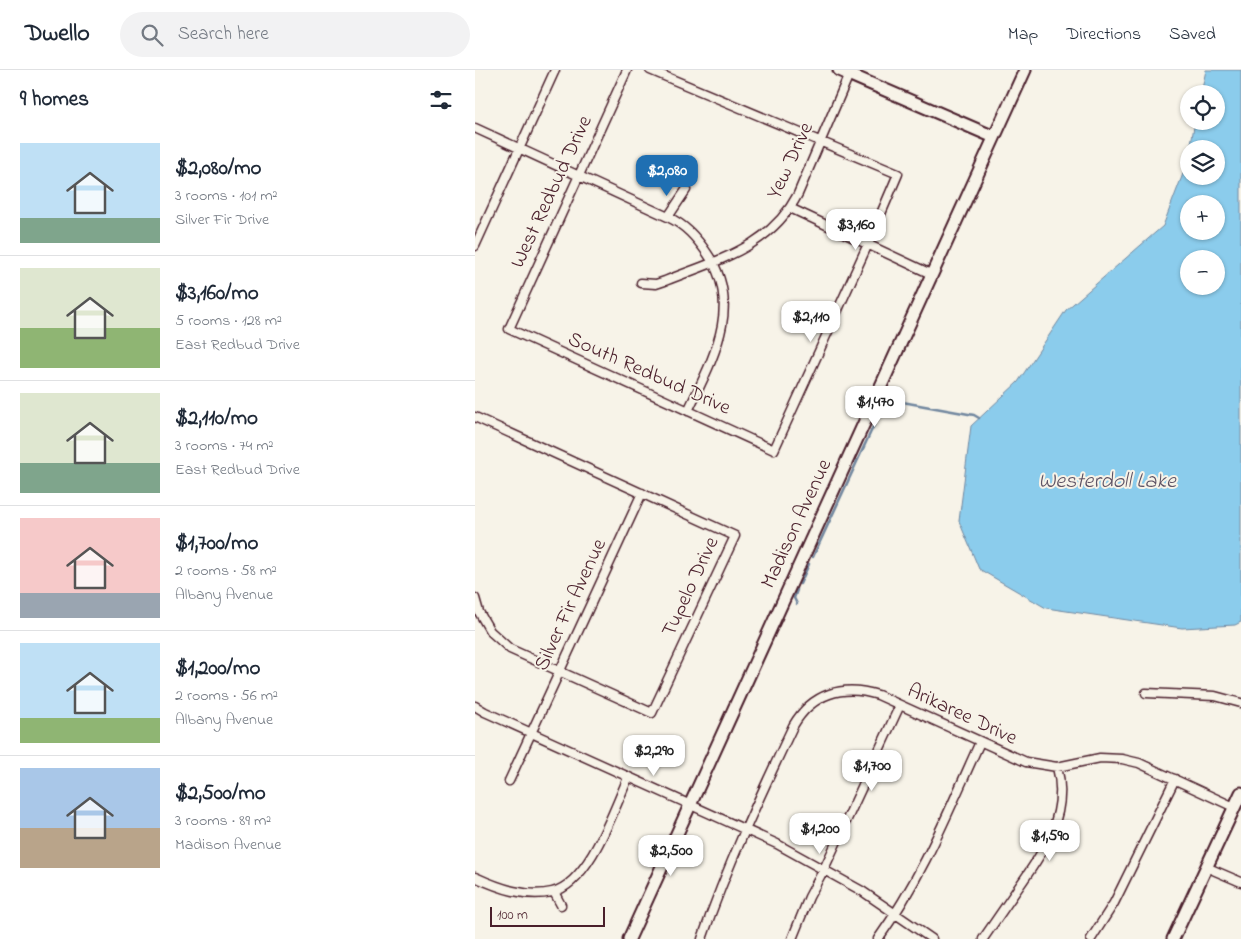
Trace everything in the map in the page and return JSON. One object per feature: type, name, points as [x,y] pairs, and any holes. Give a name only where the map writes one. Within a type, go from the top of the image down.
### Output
[{"type":"main road","name":"Madison Avenue","points":[[629,939],[1025,70]]},
{"type":"main road","points":[[846,71],[994,137]]},
{"type":"main road","points":[[1173,939],[1241,793]]},
{"type":"street","points":[[475,246],[555,70]]},
{"type":"street","name":"West Redbud Drive","points":[[509,329],[627,70]]},
{"type":"street","points":[[650,70],[898,174],[868,244]]},
{"type":"street","name":"Yew Drive","points":[[641,283],[656,284],[665,281],[750,246],[763,238],[776,226],[798,194],[821,142],[846,71]]},
{"type":"street","points":[[475,128],[580,175],[680,223],[692,234],[713,261],[721,283],[724,300],[724,321],[715,351],[688,411]]},
{"type":"street","points":[[668,217],[685,190]]},
{"type":"street","points":[[790,208],[931,274]]},
{"type":"street","name":"South Redbud Drive","points":[[509,329],[774,450],[868,244]]},
{"type":"street","name":"Tupelo Drive","points":[[475,417],[735,536],[652,713],[510,649],[497,638],[483,621],[475,598]]},
{"type":"street","name":"Silver Fir Avenue","points":[[509,781],[642,492]]},
{"type":"street","points":[[824,685],[828,694]]},
{"type":"street","name":"Arikaree Drive","points":[[701,939],[720,886],[744,829],[797,719],[810,705],[828,694],[839,691],[866,691],[1026,762],[1057,767],[1100,758],[1115,758],[1139,763],[1234,807]]},
{"type":"street","points":[[1146,693],[1215,696],[1241,703]]},
{"type":"street","points":[[792,939],[809,897],[824,869],[900,705]]},
{"type":"street","points":[[475,706],[628,778],[777,844],[862,891],[932,939]]},
{"type":"street","points":[[878,939],[921,872],[980,742]]},
{"type":"street","points":[[983,939],[1047,845],[1059,808],[1060,785],[1057,767]]},
{"type":"street","points":[[475,877],[497,886],[532,894],[554,892],[561,889],[577,876],[590,860],[628,778]]},
{"type":"street","points":[[1091,939],[1114,903],[1175,779]]},
{"type":"street","points":[[1206,867],[1241,882]]},
{"type":"street","points":[[554,892],[561,905]]},
{"type":"water","name":"Westerdoll Lake","points":[[1206,70],[1241,70],[1241,622],[1235,625],[1182,628],[1046,608],[979,569],[959,521],[971,426],[1018,382],[1066,310],[1163,226],[1180,182],[1180,185],[1225,185],[1225,140],[1192,140],[1193,130],[1225,130],[1225,85],[1203,85]]},
{"type":"waterway","points":[[813,557],[886,399],[974,415],[979,418]]},
{"type":"waterway","points":[[800,584],[809,564]]},
{"type":"waterway","points":[[797,590],[794,598],[797,604]]}]
